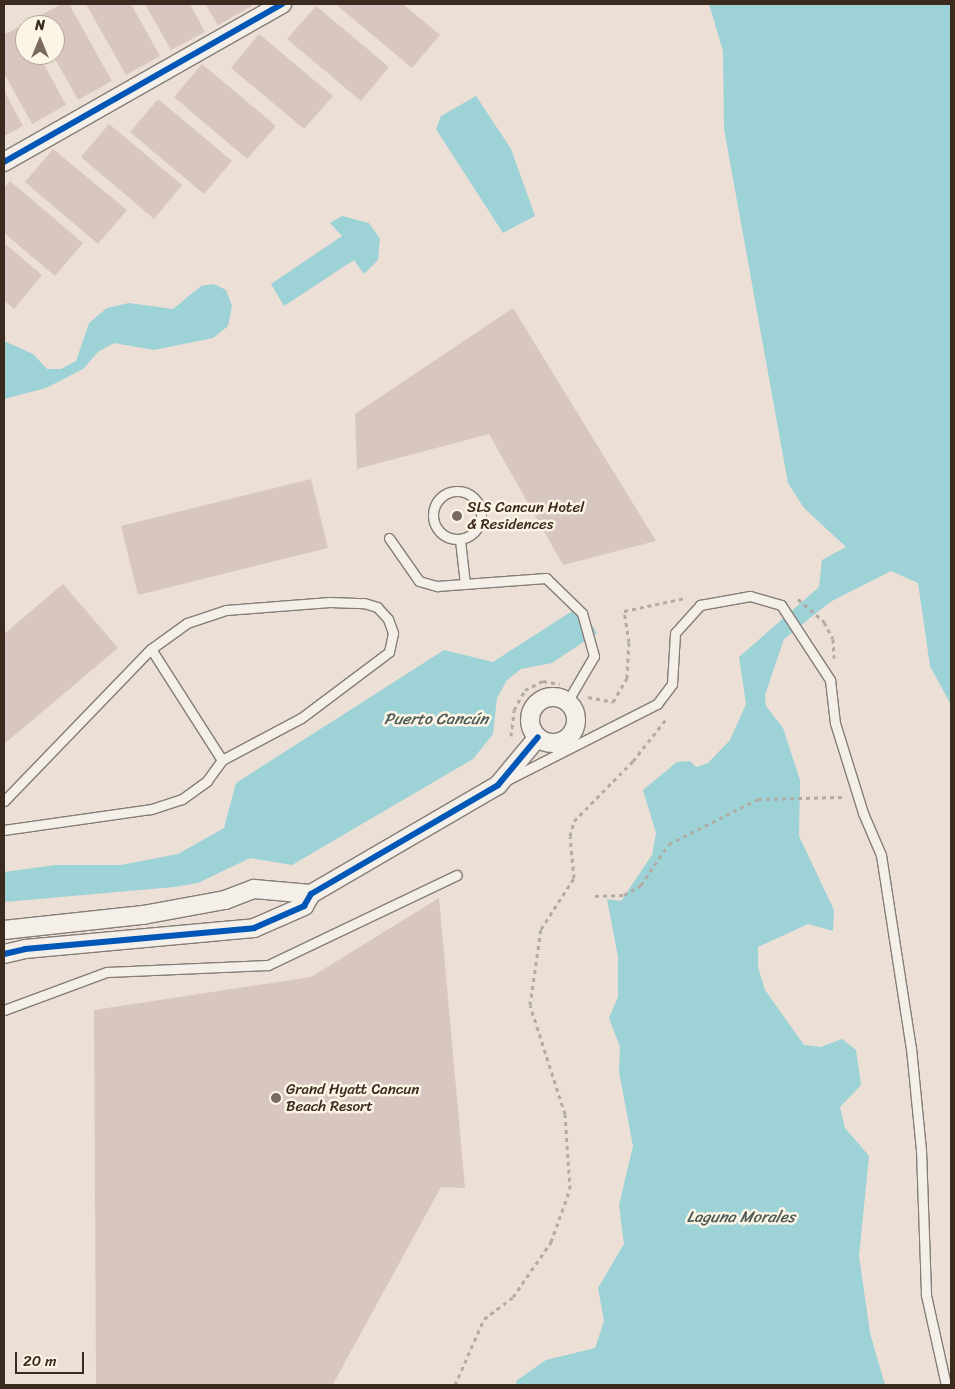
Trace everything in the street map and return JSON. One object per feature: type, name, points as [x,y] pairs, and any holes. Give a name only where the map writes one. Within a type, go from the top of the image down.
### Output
[{"type":"street","points":[[4,162],[282,4]]},
{"type":"street","points":[[572,697],[576,716],[573,731],[555,743],[538,737],[530,720],[535,706],[548,698],[572,697]]},
{"type":"street","points":[[4,954],[254,928],[304,906],[311,894],[498,785],[538,737]]},
{"type":"street","points":[[4,930],[143,916],[225,900],[254,889],[311,894]]},
{"type":"lane","points":[[452,491],[468,494],[481,512],[474,533],[460,540],[438,531],[432,516],[438,500],[452,491]]},
{"type":"lane","points":[[389,538],[419,581],[437,586],[546,578],[582,613],[594,656],[572,697]]},
{"type":"lane","points":[[460,540],[465,584]]},
{"type":"lane","points":[[498,785],[657,704],[672,684],[675,633],[700,605],[750,596],[780,605],[830,680],[835,723],[863,813],[881,855],[920,1141],[926,1295],[946,1385]]},
{"type":"lane","points":[[4,801],[151,649],[187,623],[226,610],[364,603],[377,607],[388,619],[393,633],[390,652],[301,718],[222,760],[207,781],[182,799],[151,809],[4,830]]},
{"type":"lane","points":[[151,649],[222,760]]},
{"type":"lane","points":[[4,1010],[107,972],[268,965],[457,875]]},
{"type":"path","points":[[510,739],[514,710],[525,690],[544,681],[555,681],[572,697],[613,702],[627,678],[629,642],[624,611],[694,596]]},
{"type":"path","points":[[794,596],[824,622]]},
{"type":"path","points":[[455,1385],[484,1319],[513,1296],[551,1242],[570,1189],[565,1114],[530,1005],[541,929],[574,878],[570,836],[574,821],[660,728],[676,700],[672,684]]},
{"type":"path","points":[[595,896],[624,895],[641,884],[669,844],[758,799],[830,797]]},
{"type":"water","name":"Laguna Morales","points":[[709,4],[951,4],[951,705],[930,666],[918,583],[891,571],[830,602],[784,639],[765,695],[766,706],[783,728],[800,780],[799,836],[834,910],[833,931],[808,924],[758,947],[758,967],[765,990],[804,1045],[821,1047],[842,1039],[856,1050],[861,1085],[840,1107],[845,1128],[869,1156],[859,1256],[870,1333],[885,1385],[517,1385],[516,1381],[546,1360],[595,1348],[604,1321],[598,1288],[624,1244],[619,1205],[633,1146],[619,1072],[620,1047],[609,1018],[618,997],[618,957],[607,899],[621,901],[652,855],[656,833],[643,790],[677,762],[690,761],[696,767],[708,763],[730,740],[746,704],[739,657],[819,587],[822,560],[846,547],[804,508],[788,483],[724,129],[723,51]]},
{"type":"water","points":[[476,96],[511,149],[535,216],[503,233],[436,129],[441,116]]},
{"type":"water","points":[[342,216],[369,223],[380,239],[378,260],[364,274],[354,260],[284,306],[271,284],[342,236],[330,223]]},
{"type":"water","points":[[214,284],[226,290],[232,306],[228,326],[213,338],[154,350],[114,343],[98,352],[83,369],[46,388],[4,399],[4,341],[33,354],[47,369],[61,369],[76,361],[89,323],[107,308],[129,303],[173,309],[201,286]]},
{"type":"water","name":"Puerto Cancún","points":[[580,606],[597,633],[552,663],[521,669],[507,680],[497,698],[493,734],[473,759],[292,865],[250,858],[198,883],[174,887],[4,902],[4,872],[56,865],[121,865],[178,854],[224,828],[236,783],[444,650],[493,662]]},
{"type":"building","points":[[62,4],[69,4],[112,81],[78,100],[59,65],[65,65],[65,15],[41,15]]},
{"type":"building","points":[[86,4],[131,4],[160,56],[126,75]]},
{"type":"building","points":[[145,4],[190,4],[205,32],[171,50]]},
{"type":"building","points":[[205,4],[250,4],[252,6],[218,25]]},
{"type":"building","points":[[340,4],[403,4],[440,35],[412,68],[338,6]]},
{"type":"building","points":[[316,6],[389,67],[361,101],[287,39]]},
{"type":"building","points":[[15,29],[15,65],[44,65],[66,105],[32,124],[4,73],[4,35]]},
{"type":"building","points":[[259,34],[333,96],[304,129],[231,68]]},
{"type":"building","points":[[202,64],[276,126],[247,159],[174,97]]},
{"type":"building","points":[[4,91],[23,126],[4,136]]},
{"type":"building","points":[[158,99],[232,161],[204,194],[130,132]]},
{"type":"building","points":[[109,124],[182,185],[154,219],[81,157]]},
{"type":"building","points":[[53,149],[127,210],[98,244],[25,182]]},
{"type":"building","points":[[10,181],[83,243],[55,276],[4,233],[4,188]]},
{"type":"building","points":[[4,243],[42,275],[14,309],[4,300]]},
{"type":"building","points":[[513,308],[656,541],[563,565],[489,434],[357,469],[355,414]]},
{"type":"building","points":[[311,479],[328,548],[138,595],[121,526]]},
{"type":"building","points":[[63,584],[118,648],[4,744],[4,634]]},
{"type":"building","name":"Grand Hyatt Cancun Beach Resort","points":[[439,898],[465,1188],[441,1187],[333,1384],[96,1385],[94,1010],[311,977]]},
{"type":"cycle path","points":[[4,162],[282,4]]},
{"type":"cycle path","points":[[4,954],[25,949],[254,928],[304,906],[311,894],[498,785],[538,737]]},
{"type":"place","name":"SLS Cancun Hotel & Residences","points":[[457,516]]},
{"type":"place","name":"Grand Hyatt Cancun Beach Resort","points":[[276,1098]]}]
